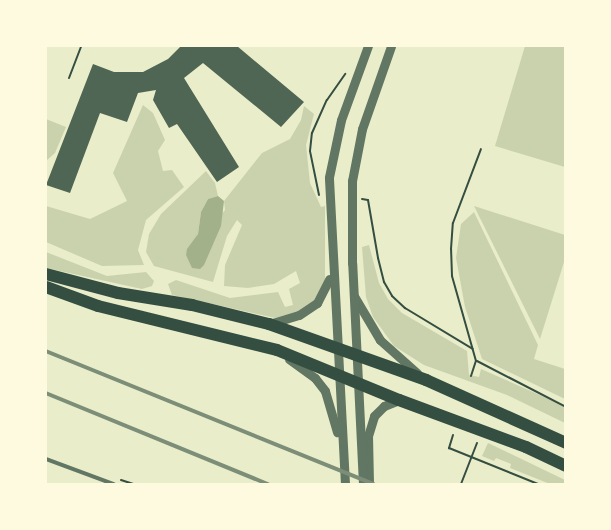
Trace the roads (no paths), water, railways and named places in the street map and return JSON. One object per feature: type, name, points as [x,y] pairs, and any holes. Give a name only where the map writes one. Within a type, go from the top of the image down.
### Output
[{"type":"main road","points":[[46,274],[118,293],[192,305],[269,324],[426,380],[565,443]]},
{"type":"main road","points":[[46,287],[98,306],[277,351],[357,381],[398,400],[526,447],[565,466]]},
{"type":"street","points":[[345,485],[329,177],[341,120],[368,46]]},
{"type":"street","points":[[366,485],[358,410],[352,181],[362,129],[391,46]]},
{"type":"street","points":[[269,324],[299,315],[317,303],[328,285],[332,267]]},
{"type":"street","points":[[354,294],[380,341],[426,380]]},
{"type":"street","points":[[277,351],[315,378],[328,398],[342,450]]},
{"type":"street","points":[[366,485],[368,436],[374,416],[384,405],[398,400]]},
{"type":"lane","points":[[46,459],[114,485]]},
{"type":"railway","points":[[46,351],[373,484]]},
{"type":"railway","points":[[46,393],[268,484]]}]
